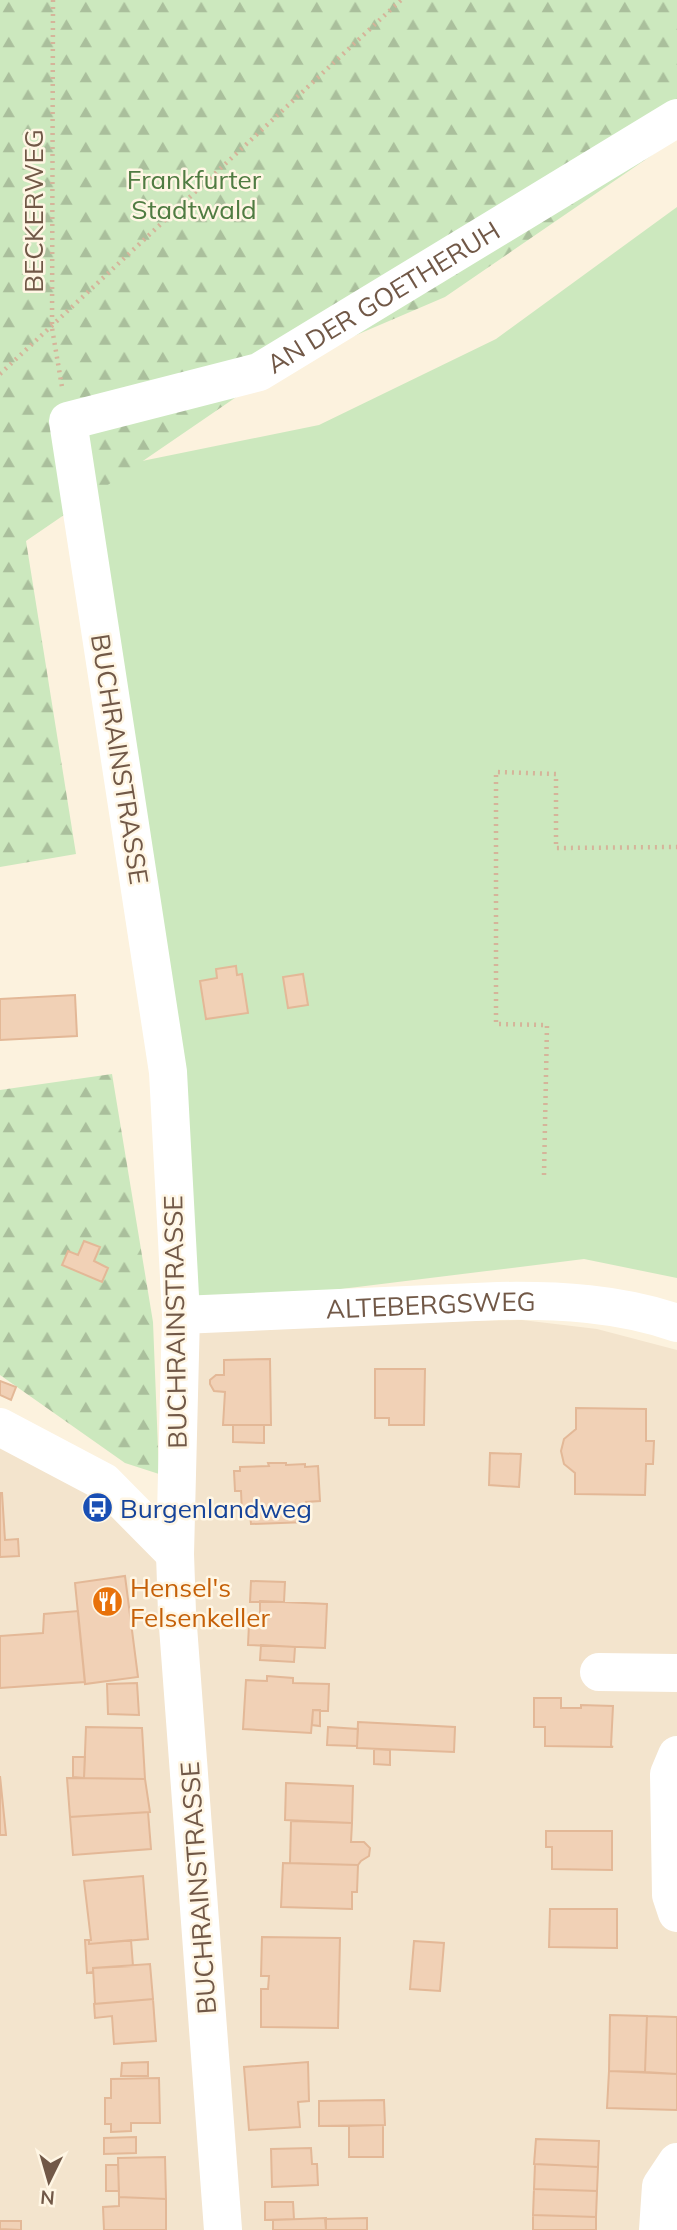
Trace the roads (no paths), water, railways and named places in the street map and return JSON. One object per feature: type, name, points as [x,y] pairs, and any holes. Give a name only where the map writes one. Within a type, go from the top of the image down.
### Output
[{"type":"street","name":"AN DER GOETHERUH","points":[[68,421],[259,373],[677,118]]},
{"type":"street","name":"BUCHRAINSTRASSE","points":[[68,421],[167,1072],[181,1315],[175,1554],[177,1613],[223,2230]]},
{"type":"street","name":"ALTEBERGSWEG","points":[[181,1315],[484,1301],[546,1301],[615,1306],[677,1323]]},
{"type":"street","points":[[0,1427],[104,1482],[175,1554]]},
{"type":"street","points":[[599,1672],[677,1673]]},
{"type":"street","points":[[677,1755],[669,1774],[671,1895],[677,1913]]},
{"type":"street","points":[[658,2230],[661,2186],[677,2162]]},
{"type":"place","name":"Burgenlandweg","points":[[97,1508]]},
{"type":"place","name":"Hensel's Felsenkeller","points":[[107,1602]]},
{"type":"park label","name":"Frankfurter Stadtwald","points":[[194,194]]}]
